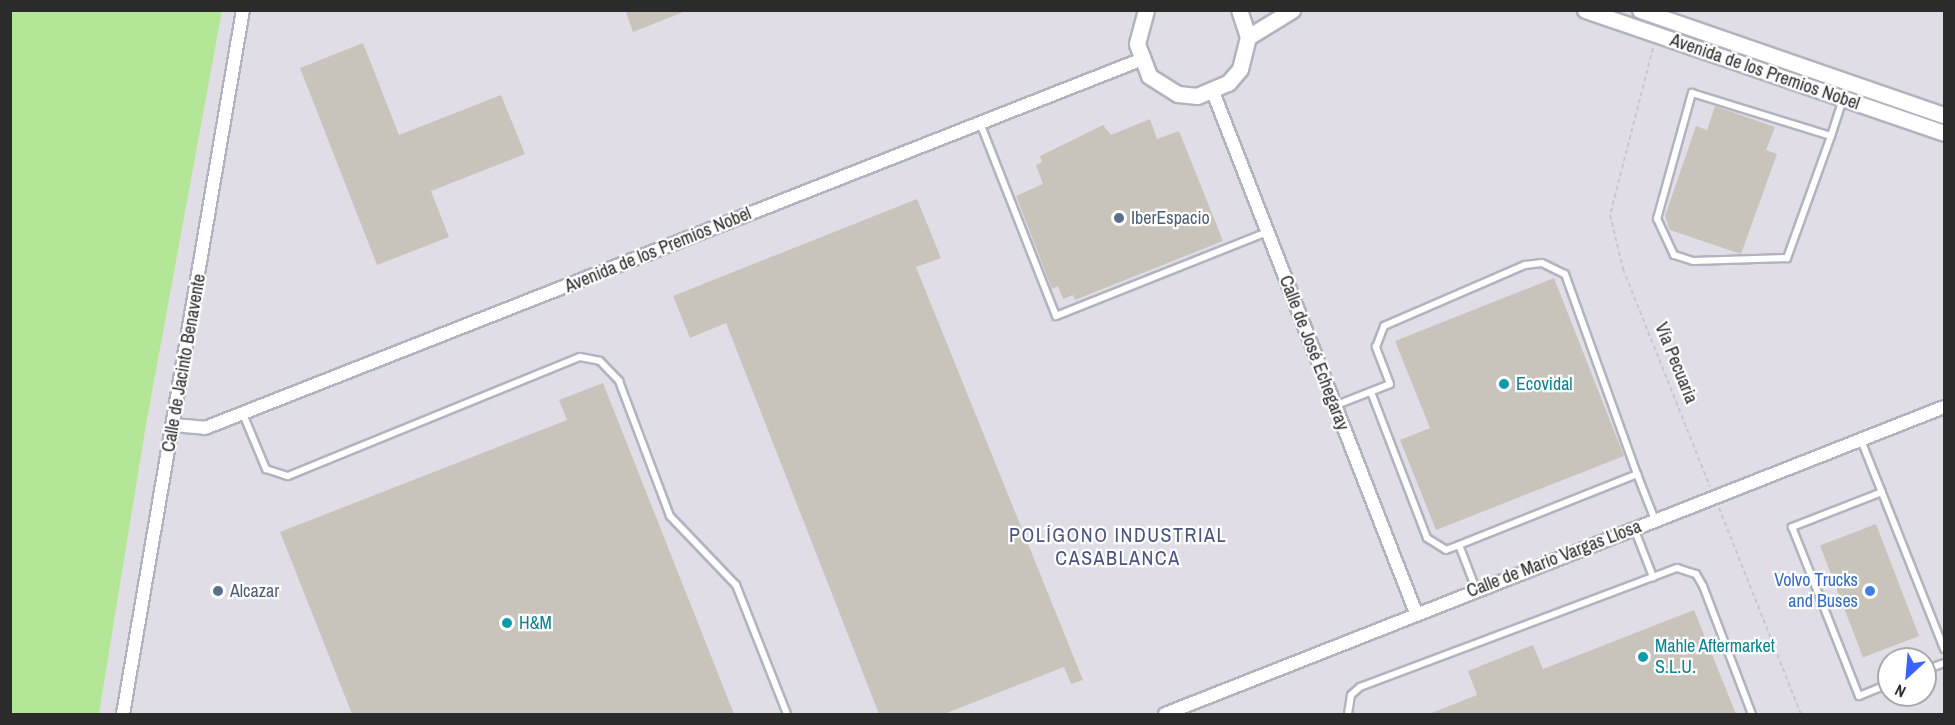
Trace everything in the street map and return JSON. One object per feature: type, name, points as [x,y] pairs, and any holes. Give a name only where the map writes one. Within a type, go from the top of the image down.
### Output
[{"type":"street","name":"Calle de Jacinto Benavente","points":[[123,714],[243,10]]},
{"type":"street","points":[[1146,10],[1138,28],[1140,60],[1149,76],[1178,94],[1213,92],[1240,69],[1248,36],[1239,10]]},
{"type":"street","points":[[1248,36],[1292,10]]},
{"type":"street","name":"Avenida de los Premios Nobel","points":[[1585,10],[1944,133]]},
{"type":"street","name":"Avenida de los Premios Nobel","points":[[1640,10],[1944,115]]},
{"type":"street","name":"Avenida de los Premios Nobel","points":[[173,425],[206,428],[1140,60]]},
{"type":"street","name":"Calle de José Echegaray","points":[[1213,92],[1416,613]]},
{"type":"street","name":"Calle de Mario Vargas Llosa","points":[[1165,714],[1476,589],[1944,407]]},
{"type":"lane","points":[[1831,136],[1692,93],[1657,219],[1674,255],[1693,261],[1787,258],[1831,136],[1843,98]]},
{"type":"lane","points":[[980,123],[1056,316],[1267,232]]},
{"type":"lane","points":[[1334,406],[1390,384],[1376,347],[1384,326],[1525,265],[1549,265],[1565,274],[1655,520]]},
{"type":"lane","points":[[243,413],[266,469],[288,476],[580,357],[600,361],[620,381],[670,516],[736,585],[787,714]]},
{"type":"lane","points":[[1371,392],[1427,538],[1446,550],[1637,474]]},
{"type":"lane","points":[[1861,439],[1944,649]]},
{"type":"lane","points":[[1877,689],[1859,696],[1792,527],[1882,492]]},
{"type":"lane","points":[[1633,528],[1653,577]]},
{"type":"lane","points":[[1459,545],[1476,589]]},
{"type":"lane","points":[[1348,714],[1352,695],[1360,687],[1677,568],[1696,574],[1752,714]]},
{"type":"path","name":"Vía Pecuaria","points":[[1657,36],[1610,215],[1617,252],[1802,714]]},
{"type":"shaded area","points":[[222,11],[1944,11],[1944,714],[99,714],[146,425]]},
{"type":"green space","points":[[10,11],[222,11],[146,425],[99,714],[11,714]]},
{"type":"building","points":[[625,10],[685,10],[686,11],[633,32]]},
{"type":"building","points":[[363,43],[399,135],[501,95],[525,154],[431,191],[449,237],[377,265],[300,68]]},
{"type":"building","points":[[1715,106],[1775,127],[1766,150],[1777,154],[1741,254],[1670,230],[1665,216],[1696,126],[1707,130]]},
{"type":"building","name":"IberEspacio","points":[[1150,119],[1157,139],[1179,131],[1223,241],[1075,300],[1073,295],[1063,299],[1058,286],[1052,289],[1016,196],[1043,184],[1036,165],[1042,162],[1040,156],[1103,125],[1111,135]]},
{"type":"building","points":[[917,199],[941,258],[916,267],[1083,680],[1071,684],[1064,667],[944,714],[879,714],[726,323],[690,338],[673,296]]},
{"type":"building","name":"Ecovidal","points":[[1554,278],[1624,456],[1436,530],[1400,440],[1430,428],[1395,341]]},
{"type":"building","name":"H&M","points":[[603,383],[734,714],[352,714],[280,532],[567,420],[559,400]]},
{"type":"building","name":"Volvo Trucks and Buses","points":[[1876,524],[1919,636],[1890,647],[1877,647],[1877,652],[1863,658],[1820,546]]},
{"type":"building","name":"Mahle Aftermarket S.L.U.","points":[[1694,610],[1736,714],[1429,714],[1477,695],[1468,671],[1533,645],[1543,669]]},
{"type":"place","name":"IberEspacio","points":[[1119,218]]},
{"type":"place","name":"Ecovidal","points":[[1504,384]]},
{"type":"place","name":"Alcazar","points":[[218,591]]},
{"type":"place","name":"Volvo Trucks and Buses","points":[[1870,591]]},
{"type":"place","name":"H&M","points":[[507,623]]},
{"type":"place","name":"Mahle Aftermarket S.L.U.","points":[[1643,657]]},
{"type":"district","name":"POLÍGONO INDUSTRIAL CASABLANCA","points":[[1118,546]]}]
